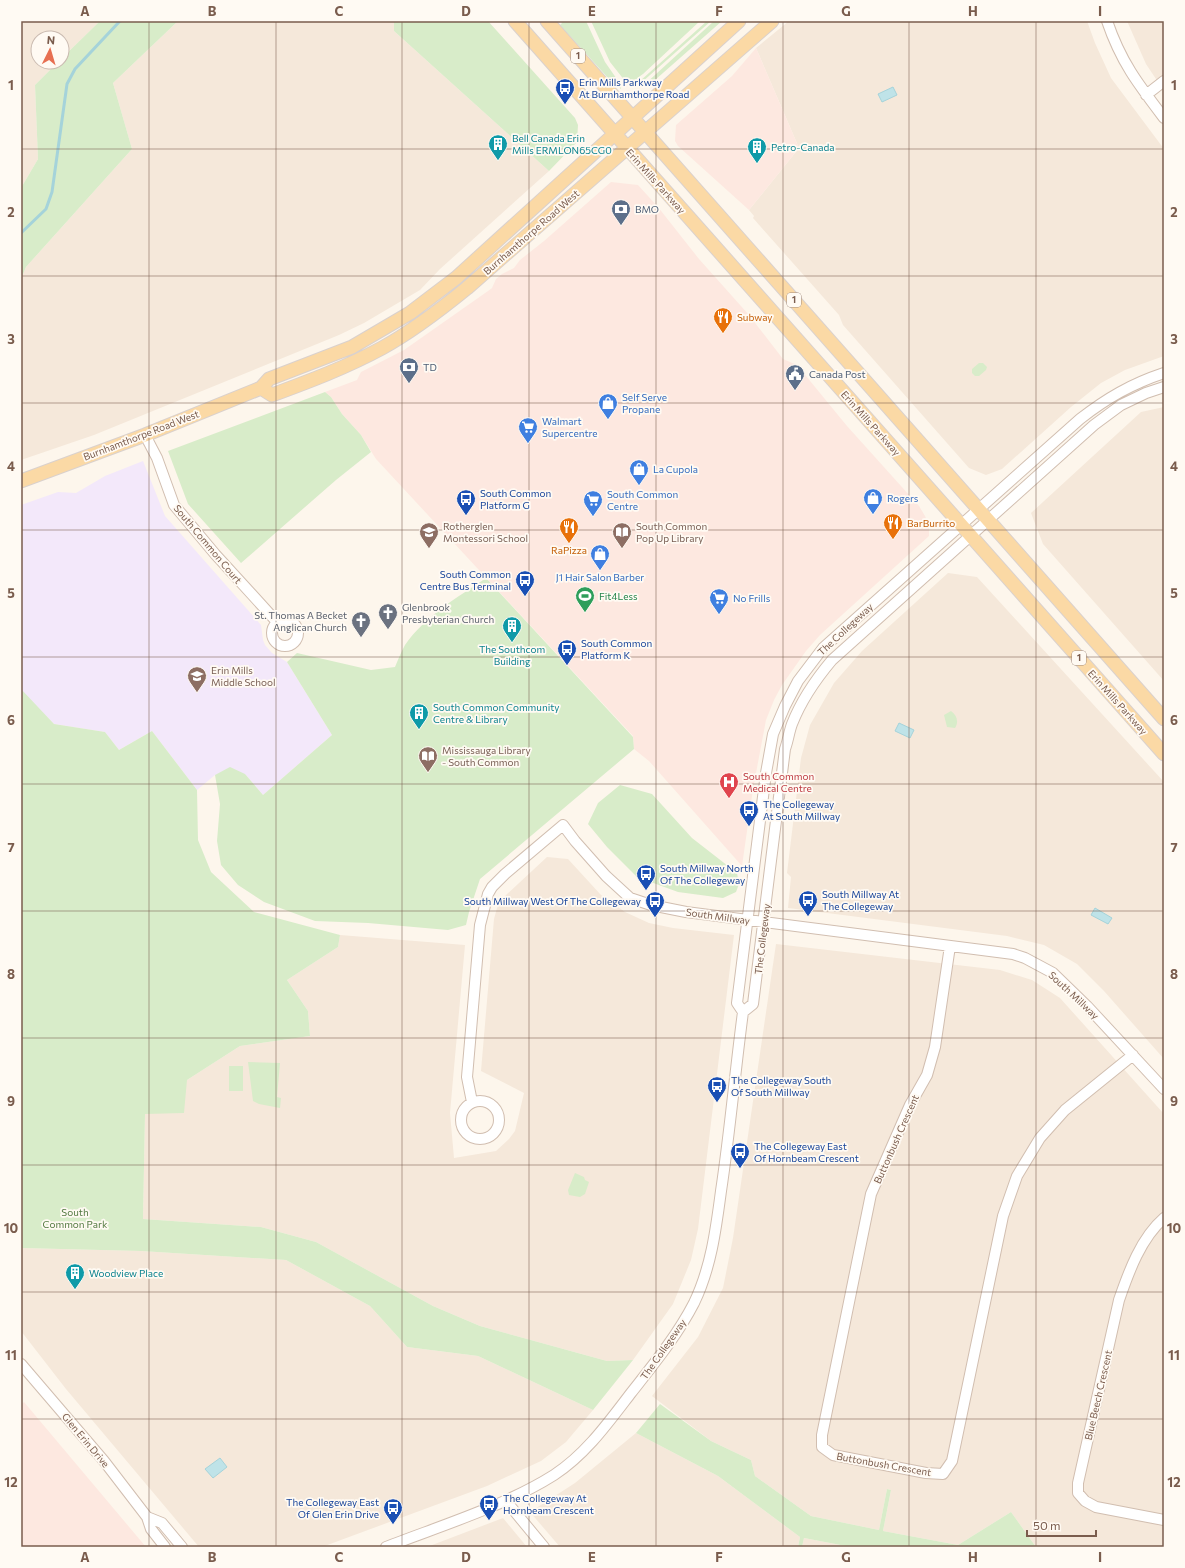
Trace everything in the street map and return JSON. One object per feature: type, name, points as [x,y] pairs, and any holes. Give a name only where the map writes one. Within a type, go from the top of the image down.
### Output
[{"type":"main road","name":"Erin Mills Parkway","points":[[515,21],[1164,754]]},
{"type":"main road","name":"Burnhamthorpe Road West","points":[[21,481],[145,435],[261,388],[269,379],[352,347],[388,327],[422,305],[456,278],[739,21]]},
{"type":"main road","name":"Burnhamthorpe Road West","points":[[261,388],[272,395],[312,380],[359,360],[416,328],[467,288],[772,21]]},
{"type":"main road","name":"1","points":[[551,26],[1164,719]]},
{"type":"street","points":[[1107,21],[1125,65],[1164,118]]},
{"type":"street","points":[[1146,95],[1164,81]]},
{"type":"street","name":"The Collegeway","points":[[744,1012],[737,1003],[766,774],[773,734],[788,699],[798,681],[823,648],[1080,419],[1102,402],[1138,383],[1164,373]]},
{"type":"street","name":"The Collegeway","points":[[386,1547],[506,1501],[552,1476],[570,1464],[584,1451],[605,1427],[663,1352],[683,1323],[694,1303],[703,1280],[715,1234],[728,1144],[744,1012],[753,1004],[786,749],[792,725],[800,706],[820,674],[832,660],[1094,425],[1121,405],[1146,393],[1164,387]]},
{"type":"street","name":"South Common Court","points":[[145,435],[157,458],[174,505],[215,554],[277,622]]},
{"type":"street","name":"South Millway","points":[[472,1102],[467,1077],[480,925],[488,894],[492,887],[505,874],[563,825],[606,876],[630,898],[651,905],[686,912],[1013,954],[1025,958],[1053,973],[1134,1055],[1164,1090]]},
{"type":"street","name":"Buttonbush Crescent","points":[[950,946],[935,1047],[927,1075],[910,1105],[871,1194],[822,1435],[822,1447],[833,1456],[926,1473],[944,1474],[952,1461],[1004,1216],[1017,1176],[1040,1138],[1066,1110],[1134,1055]]},
{"type":"street","name":"Blue Beech Crescent","points":[[1164,1218],[1158,1223],[1129,1270],[1119,1300],[1078,1484],[1078,1493],[1084,1501],[1096,1508],[1164,1520]]},
{"type":"street","name":"Glen Erin Drive","points":[[21,1364],[94,1448],[147,1517],[151,1529],[165,1547]]},
{"type":"street","points":[[506,1501],[544,1547]]},
{"type":"street","name":"Glen Erin Drive","points":[[147,1517],[162,1523],[182,1547]]},
{"type":"shaded area","points":[[21,21],[100,21],[70,50],[70,30],[30,30],[30,70],[50,70],[35,85],[38,159],[21,188]]},
{"type":"shaded area","points":[[178,21],[394,21],[394,31],[549,171],[440,269],[420,290],[364,323],[339,335],[94,435],[21,460],[21,279],[26,267],[132,149],[113,83]]},
{"type":"shaded area","points":[[789,21],[1087,21],[1111,78],[1164,149],[1164,356],[1125,370],[1101,383],[1071,407],[1002,469],[986,475],[969,468],[843,325],[839,315],[753,218],[754,216],[749,210],[799,148],[756,48]]},
{"type":"shaded area","points":[[1127,21],[1164,21],[1164,91],[1146,64]]},
{"type":"shaded area","points":[[756,48],[799,148],[749,210],[678,146],[675,141],[676,125],[732,76]]},
{"type":"shaded area","points":[[611,182],[638,185],[658,207],[699,259],[749,315],[783,359],[797,365],[847,426],[919,506],[929,526],[929,536],[820,635],[806,651],[782,685],[766,720],[753,789],[742,866],[649,761],[634,749],[633,736],[376,459],[361,435],[342,414],[331,397],[325,392],[357,380],[361,372],[404,350],[488,291],[492,288],[496,279],[514,268],[520,260]]},
{"type":"shaded area","points":[[1164,407],[1164,681],[1043,544],[1031,513],[1141,412]]},
{"type":"shaded area","points":[[143,461],[165,516],[261,625],[265,645],[272,653],[287,662],[332,735],[263,795],[245,774],[215,775],[197,790],[152,731],[119,750],[105,732],[54,724],[21,690],[21,505],[58,492],[76,493],[105,476]]},
{"type":"shaded area","points":[[948,573],[977,577],[1164,782],[1164,1059],[1104,991],[1077,964],[1044,945],[1007,936],[788,908],[791,877],[787,873],[801,758],[810,725],[834,683],[862,651]]},
{"type":"shaded area","points":[[547,857],[568,859],[601,895],[625,912],[649,923],[673,928],[734,935],[698,1229],[691,1260],[673,1304],[633,1360],[607,1361],[480,1326],[433,1306],[316,1242],[261,1227],[143,1219],[145,1114],[187,1080],[240,1046],[310,1036],[308,1011],[287,980],[338,947],[340,935],[465,945],[450,1113],[454,1158],[496,1151],[515,1131],[524,1093],[481,1071],[494,919],[497,908],[506,895]]},
{"type":"shaded area","points":[[776,944],[1000,970],[1032,980],[1060,998],[1164,1114],[1164,1547],[1036,1547],[1011,1512],[958,1545],[883,1531],[891,1490],[887,1489],[879,1530],[811,1516],[755,1476],[751,1460],[711,1441],[652,1396],[698,1337],[723,1288],[733,1238]]},
{"type":"shaded area","points":[[21,1248],[141,1251],[286,1260],[370,1306],[407,1347],[478,1356],[593,1410],[566,1442],[541,1461],[487,1486],[322,1547],[199,1547],[66,1389],[21,1331]]},
{"type":"shaded area","points":[[24,1402],[146,1547],[21,1547],[21,1405]]},
{"type":"shaded area","points":[[636,1433],[718,1476],[800,1537],[798,1547],[560,1547],[530,1512],[575,1483]]},
{"type":"shaded area","points":[[503,1518],[527,1547],[427,1547]]},
{"type":"shaded area","points":[[804,1538],[851,1547],[802,1547]]},
{"type":"green space","points":[[100,21],[178,21],[113,83],[132,149],[26,267],[21,279],[21,188],[38,159],[35,85],[50,70],[70,70],[70,50]]},
{"type":"green space","points":[[394,21],[488,21],[575,118],[578,125],[577,142],[549,171],[394,31]]},
{"type":"green space","points":[[561,21],[586,21],[605,62],[621,85],[621,89],[609,79],[560,25],[562,23]]},
{"type":"green space","points":[[591,21],[700,21],[643,74],[628,82],[625,81],[610,62]]},
{"type":"green space","points":[[707,21],[711,21],[641,83],[640,81]]},
{"type":"green space","points":[[714,21],[722,21],[655,80],[646,87],[644,85]]},
{"type":"green space","points":[[979,363],[983,363],[987,367],[986,370],[979,376],[975,376],[972,373],[972,369]]},
{"type":"green space","points":[[325,392],[331,397],[342,414],[361,435],[371,452],[336,480],[241,563],[188,504],[168,451]]},
{"type":"green space","points":[[486,578],[633,737],[634,749],[480,879],[466,925],[448,930],[368,923],[315,921],[264,902],[238,885],[221,865],[217,841],[220,804],[215,775],[230,767],[245,774],[263,795],[332,735],[287,662],[297,653],[371,670],[395,667],[405,645],[422,625],[442,608]]},
{"type":"green space","name":"South Common Park","points":[[21,689],[54,724],[105,732],[119,750],[152,731],[197,790],[198,840],[211,872],[254,912],[340,935],[338,947],[287,980],[308,1011],[310,1036],[240,1046],[187,1080],[184,1113],[145,1114],[143,1219],[261,1227],[316,1242],[433,1306],[480,1326],[607,1361],[633,1360],[593,1410],[478,1356],[407,1347],[370,1306],[286,1260],[141,1251],[21,1248]]},
{"type":"green space","points":[[951,711],[955,714],[957,719],[955,728],[947,727],[944,715]]},
{"type":"green space","points":[[620,785],[652,794],[692,838],[737,873],[739,884],[736,892],[723,898],[678,892],[637,877],[607,847],[588,824],[598,803]]},
{"type":"green space","points":[[248,1062],[280,1063],[277,1097],[281,1098],[280,1108],[259,1104],[253,1101]]},
{"type":"green space","points":[[229,1066],[243,1066],[243,1091],[229,1091]]},
{"type":"green space","points":[[575,1173],[584,1177],[585,1180],[589,1182],[585,1194],[580,1197],[569,1195],[568,1190]]},
{"type":"green space","points":[[660,1404],[711,1441],[751,1460],[755,1476],[811,1516],[879,1530],[887,1489],[891,1490],[883,1531],[958,1545],[1011,1512],[1036,1547],[851,1547],[804,1538],[802,1547],[798,1547],[800,1537],[718,1476],[636,1433]]},
{"type":"water","points":[[893,87],[897,95],[882,102],[878,94]]},
{"type":"water","points":[[899,723],[914,730],[910,738],[895,731]]},
{"type":"water","points":[[1095,908],[1112,918],[1108,924],[1091,915]]},
{"type":"water","points":[[220,1458],[227,1467],[213,1478],[205,1469]]},
{"type":"waterway","points":[[21,233],[46,209],[52,192],[67,84],[75,69],[120,21]]},
{"type":"place","name":"Erin Mills Parkway At Burnhamthorpe Road","points":[[565,105]]},
{"type":"place","name":"Bell Canada Erin Mills ERMLON65CG0","points":[[498,161]]},
{"type":"place","name":"Petro-Canada","points":[[757,164]]},
{"type":"place","name":"BMO","points":[[621,226]]},
{"type":"place","name":"Subway","points":[[723,334]]},
{"type":"place","name":"TD","points":[[409,384]]},
{"type":"place","name":"Canada Post","points":[[795,391]]},
{"type":"place","name":"Self Serve Propane","points":[[608,420]]},
{"type":"place","name":"Walmart Supercentre","points":[[528,444]]},
{"type":"place","name":"La Cupola","points":[[639,486]]},
{"type":"place","name":"Rogers","points":[[873,515]]},
{"type":"place","name":"South Common Platform G","points":[[466,516]]},
{"type":"place","name":"South Common Centre","points":[[593,517]]},
{"type":"place","name":"BarBurrito","points":[[893,540]]},
{"type":"place","name":"RaPizza","points":[[569,544]]},
{"type":"place","name":"Rotherglen Montessori School","points":[[429,549]]},
{"type":"place","name":"South Common Pop Up Library","points":[[622,549]]},
{"type":"place","name":"J1 Hair Salon Barber","points":[[600,571]]},
{"type":"place","name":"South Common Centre Bus Terminal","points":[[525,597]]},
{"type":"place","name":"Fit4Less","points":[[585,613]]},
{"type":"place","name":"No Frills","points":[[719,615]]},
{"type":"place","name":"Glenbrook Presbyterian Church","points":[[388,630]]},
{"type":"place","name":"St. Thomas A Becket Anglican Church","points":[[361,638]]},
{"type":"place","name":"The Southcom Building","points":[[512,643]]},
{"type":"place","name":"South Common Platform K","points":[[567,666]]},
{"type":"place","name":"Erin Mills Middle School","points":[[197,693]]},
{"type":"place","name":"South Common Community Centre & Library","points":[[419,730]]},
{"type":"place","name":"Mississauga Library - South Common","points":[[428,773]]},
{"type":"place","name":"South Common Medical Centre","points":[[729,799]]},
{"type":"place","name":"The Collegeway At South Millway","points":[[749,827]]},
{"type":"place","name":"South Millway North Of The Collegeway","points":[[646,891]]},
{"type":"place","name":"South Millway At The Collegeway","points":[[808,917]]},
{"type":"place","name":"South Millway West Of The Collegeway","points":[[655,918]]},
{"type":"place","name":"The Collegeway South Of South Millway","points":[[717,1103]]},
{"type":"place","name":"The Collegeway East Of Hornbeam Crescent","points":[[740,1169]]},
{"type":"place","name":"Woodview Place","points":[[75,1290]]},
{"type":"place","name":"The Collegeway At Hornbeam Crescent","points":[[489,1521]]},
{"type":"place","name":"The Collegeway East Of Glen Erin Drive","points":[[393,1525]]}]
